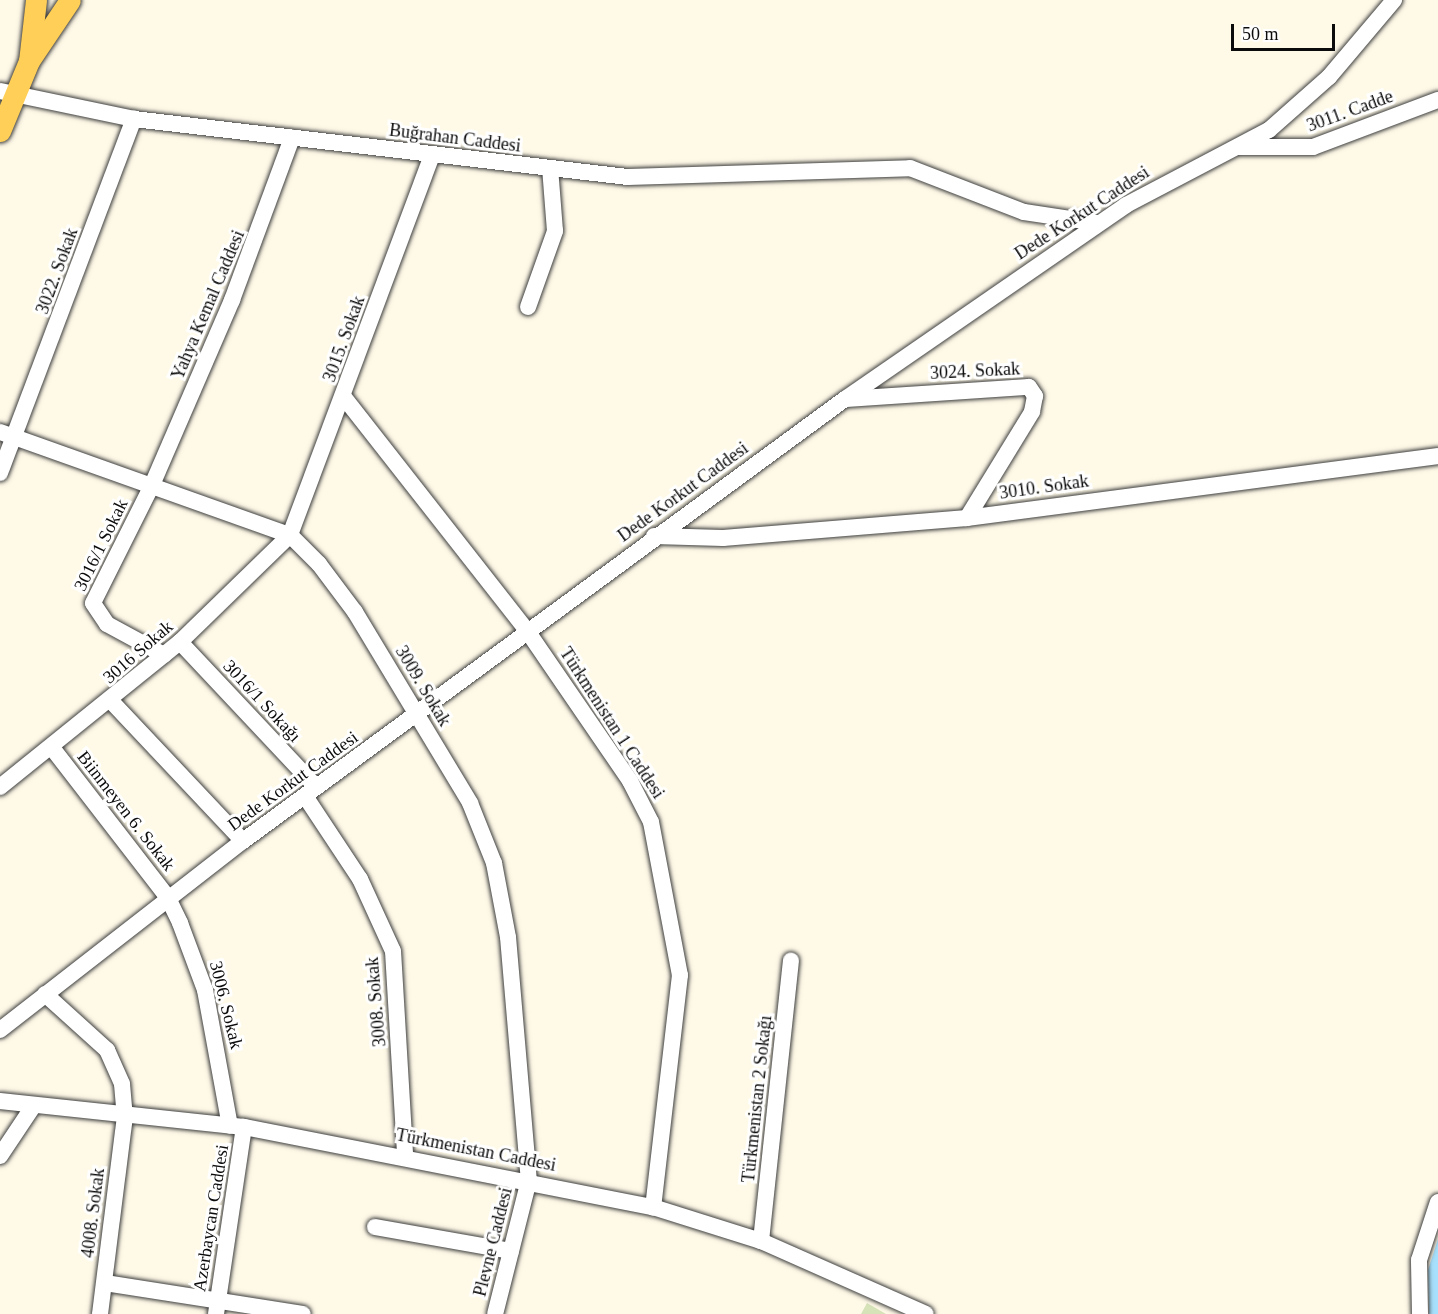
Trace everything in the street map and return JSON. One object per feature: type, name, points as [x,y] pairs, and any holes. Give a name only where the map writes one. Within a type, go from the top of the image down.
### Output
[{"type":"main road","points":[[29,61],[36,0]]},
{"type":"main road","points":[[0,131],[7,93],[70,0]]},
{"type":"street","name":"Dede Korkut Caddesi","points":[[0,1030],[243,841],[418,715],[654,536],[845,399],[1098,223],[1269,130],[1329,77],[1394,0]]},
{"type":"street","name":"Buğrahan Caddesi","points":[[7,93],[134,119],[432,156],[649,178],[910,168],[1024,212],[1098,223]]},
{"type":"street","name":"3011. Cadde","points":[[1238,147],[1312,147],[1438,100]]},
{"type":"street","name":"3022. Sokak","points":[[0,473],[16,437],[134,119]]},
{"type":"street","name":"Yahya Kemal Caddesi","points":[[152,485],[270,206],[292,138]]},
{"type":"street","name":"3015. Sokak","points":[[290,536],[432,156]]},
{"type":"street","points":[[528,307],[555,231],[550,168]]},
{"type":"street","name":"3024. Sokak","points":[[845,399],[1029,387],[1035,396],[1032,412],[967,518]]},
{"type":"street","name":"Türkmenistan 1 Caddesi","points":[[344,396],[528,632],[630,782],[658,846],[680,975],[653,1207]]},
{"type":"street","name":"3009. Sokak","points":[[0,432],[290,536],[344,597],[470,803],[494,863],[515,1002],[529,1180]]},
{"type":"street","name":"3010. Sokak","points":[[654,536],[723,538],[967,518],[1438,456]]},
{"type":"street","name":"3016/1 Sokak","points":[[152,485],[95,597],[94,612],[164,656]]},
{"type":"street","name":"3016 Sokak","points":[[0,787],[52,749],[164,656],[290,536]]},
{"type":"street","name":"3016/1 Sokağı","points":[[180,642],[310,791]]},
{"type":"street","points":[[111,701],[243,841]]},
{"type":"street","name":"Biinmeyen 6. Sokak","points":[[52,749],[168,898]]},
{"type":"street","name":"3008. Sokak","points":[[310,791],[360,879],[393,951],[405,1155]]},
{"type":"street","name":"3006. Sokak","points":[[168,898],[205,990],[237,1126]]},
{"type":"street","name":"Türkmenistan 2 Sokağı","points":[[761,1241],[791,961]]},
{"type":"street","name":"4008. Sokak","points":[[45,994],[115,1060],[125,1116],[100,1314]]},
{"type":"street","name":"Türkmenistan Caddesi","points":[[0,1101],[32,1108],[237,1126],[405,1155],[653,1207],[761,1241],[926,1314]]},
{"type":"street","points":[[0,1156],[32,1108]]},
{"type":"street","name":"Azerbaycan Caddesi","points":[[217,1307],[237,1126]]},
{"type":"street","name":"Plevne Caddesi","points":[[495,1314],[529,1180]]},
{"type":"street","points":[[1420,1314],[1419,1260],[1438,1202]]},
{"type":"street","points":[[375,1227],[511,1251]]},
{"type":"street","points":[[105,1283],[217,1307],[303,1314]]},
{"type":"green space","points":[[867,1303],[886,1314],[861,1314]]},
{"type":"water","points":[[1438,1239],[1438,1314],[1429,1314],[1428,1270]]}]
